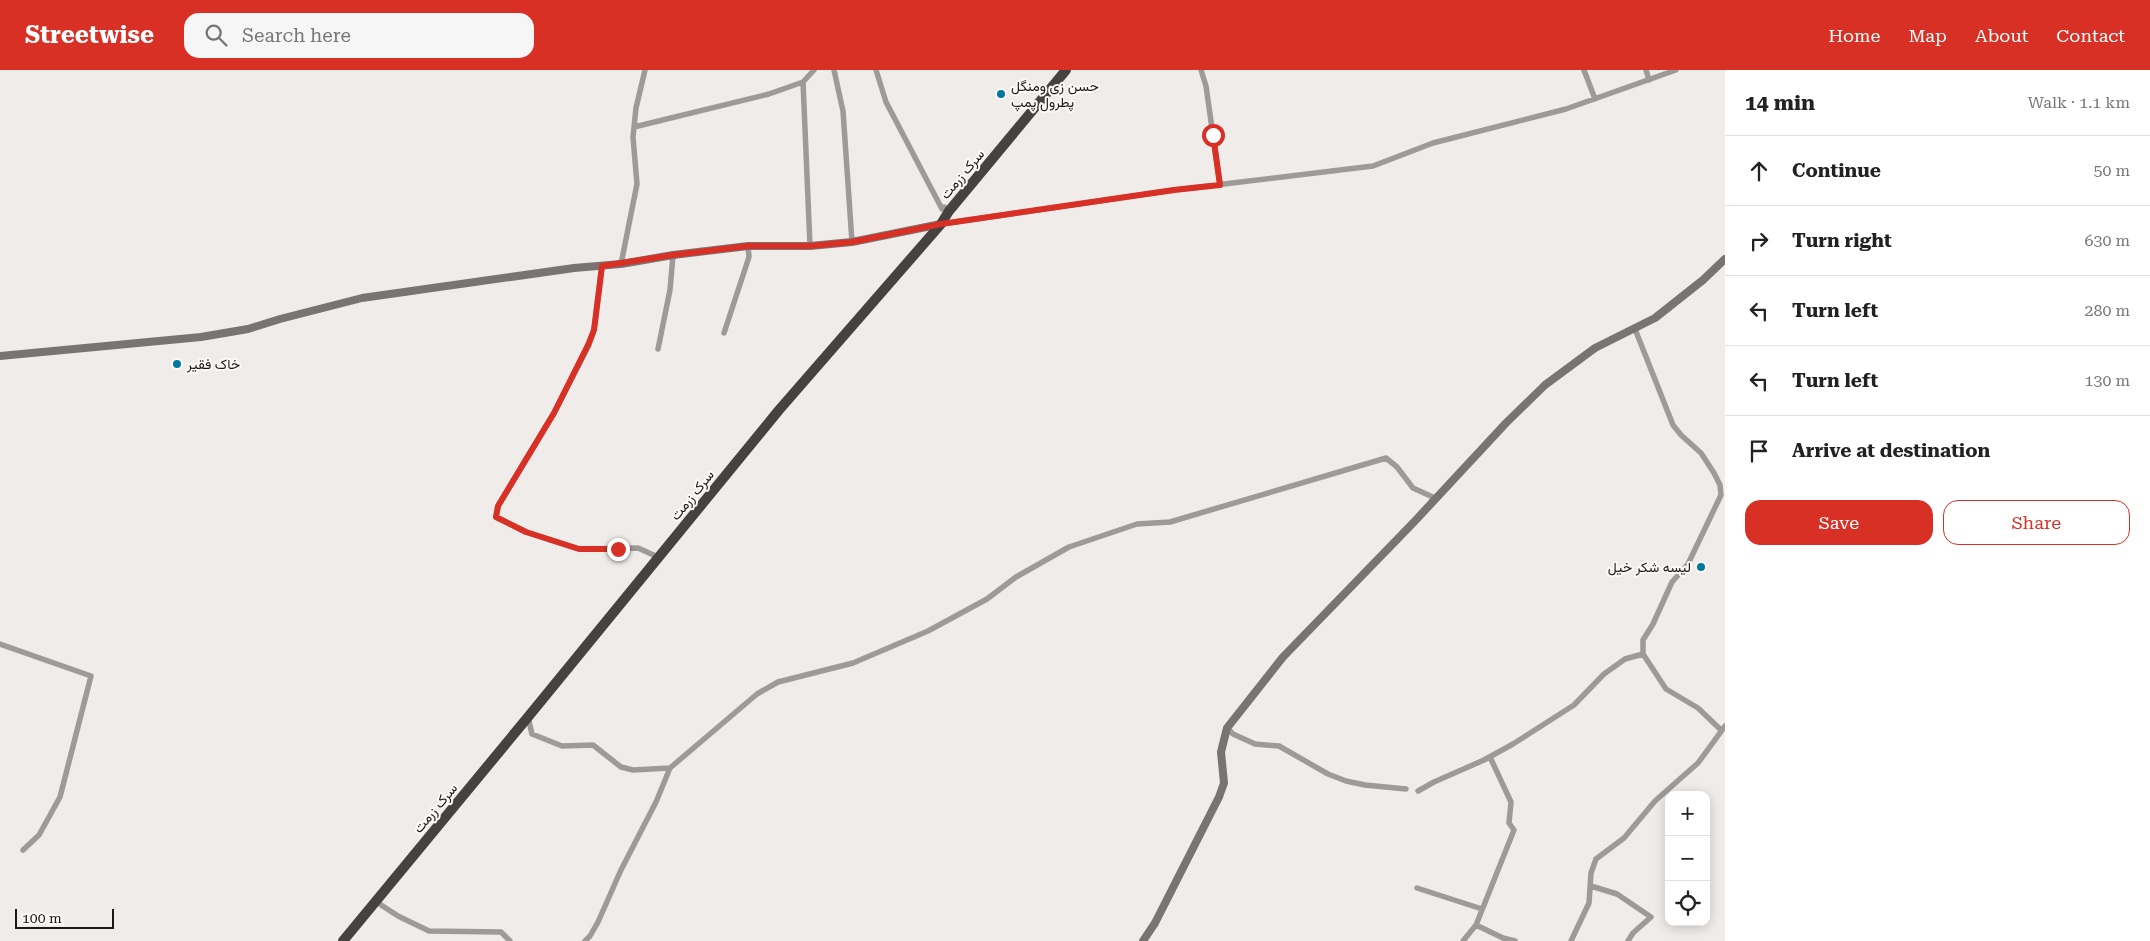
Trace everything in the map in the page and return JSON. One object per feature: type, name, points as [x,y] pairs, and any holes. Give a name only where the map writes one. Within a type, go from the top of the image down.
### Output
[{"type":"highway","name":"سرک زرمت","points":[[343,941],[778,410],[941,224],[949,211],[1066,70]]},
{"type":"street","points":[[621,264],[637,184],[633,137],[645,70]]},
{"type":"street","points":[[634,127],[769,94],[803,82],[814,70]]},
{"type":"street","points":[[834,70],[843,111],[852,242]]},
{"type":"street","points":[[876,70],[886,102],[942,209],[944,207],[949,211]]},
{"type":"street","points":[[1201,70],[1206,86],[1220,185]]},
{"type":"street","points":[[1584,70],[1594,99]]},
{"type":"street","points":[[1646,70],[1649,80]]},
{"type":"street","points":[[0,356],[201,338],[248,329],[362,298],[748,246],[810,246],[852,242],[941,224],[1174,190],[1373,166],[1433,143],[1566,109],[1676,70]]},
{"type":"street","points":[[803,82],[810,246]]},
{"type":"street","points":[[724,333],[749,257],[748,246]]},
{"type":"street","points":[[658,349],[670,290],[673,255]]},
{"type":"street","points":[[1143,941],[1155,923],[1219,798],[1224,783],[1221,752],[1227,728],[1283,657],[1545,385],[1594,348],[1655,318],[1703,280],[1725,259]]},
{"type":"street","points":[[602,266],[594,330],[588,345],[554,413],[498,506],[496,517],[526,532],[579,549],[638,548],[658,558]]},
{"type":"street","points":[[1636,329],[1673,425],[1701,453],[1720,485],[1721,495],[1688,564],[1672,582],[1653,624],[1643,640],[1643,654],[1666,689],[1698,708],[1716,728],[1723,728]]},
{"type":"street","points":[[585,941],[598,922],[621,870],[656,802],[670,768],[757,694],[778,682],[853,663],[928,631],[987,599],[1016,577],[1069,547],[1137,524],[1170,522],[1386,458],[1397,467],[1414,488],[1435,498]]},
{"type":"street","points":[[0,644],[90,676],[60,797],[39,835],[23,850]]},
{"type":"street","points":[[1418,791],[1490,757],[1574,704],[1604,674],[1625,660],[1643,654]]},
{"type":"street","points":[[528,717],[532,734],[562,746],[593,745],[621,767],[633,770],[670,768]]},
{"type":"street","points":[[1227,728],[1234,734],[1255,744],[1279,746],[1328,774],[1346,781],[1406,789]]},
{"type":"street","points":[[1571,941],[1589,903],[1591,873],[1596,859],[1624,838],[1655,801],[1698,763],[1723,728]]},
{"type":"street","points":[[1463,941],[1476,925],[1514,830],[1509,823],[1511,802],[1490,757]]},
{"type":"street","points":[[1591,886],[1616,894],[1651,917],[1633,933],[1628,941]]},
{"type":"street","points":[[1418,888],[1482,909]]},
{"type":"street","points":[[375,901],[398,916],[429,931],[501,932],[510,941]]},
{"type":"street","points":[[1476,925],[1503,938],[1515,941]]},
{"type":"place","name":"حسن زی ومنگل پطرول پمپ","points":[[1001,94]]},
{"type":"place","name":"خاک فقیر","points":[[177,364]]},
{"type":"place","name":"لیسه شکر خیل","points":[[1701,567]]},
{"type":"route","points":[[618,549],[579,549],[526,532],[496,517],[498,506],[554,413],[588,345],[594,330],[602,266],[748,246],[810,246],[852,242],[941,224],[1220,185],[1213,135]]}]
